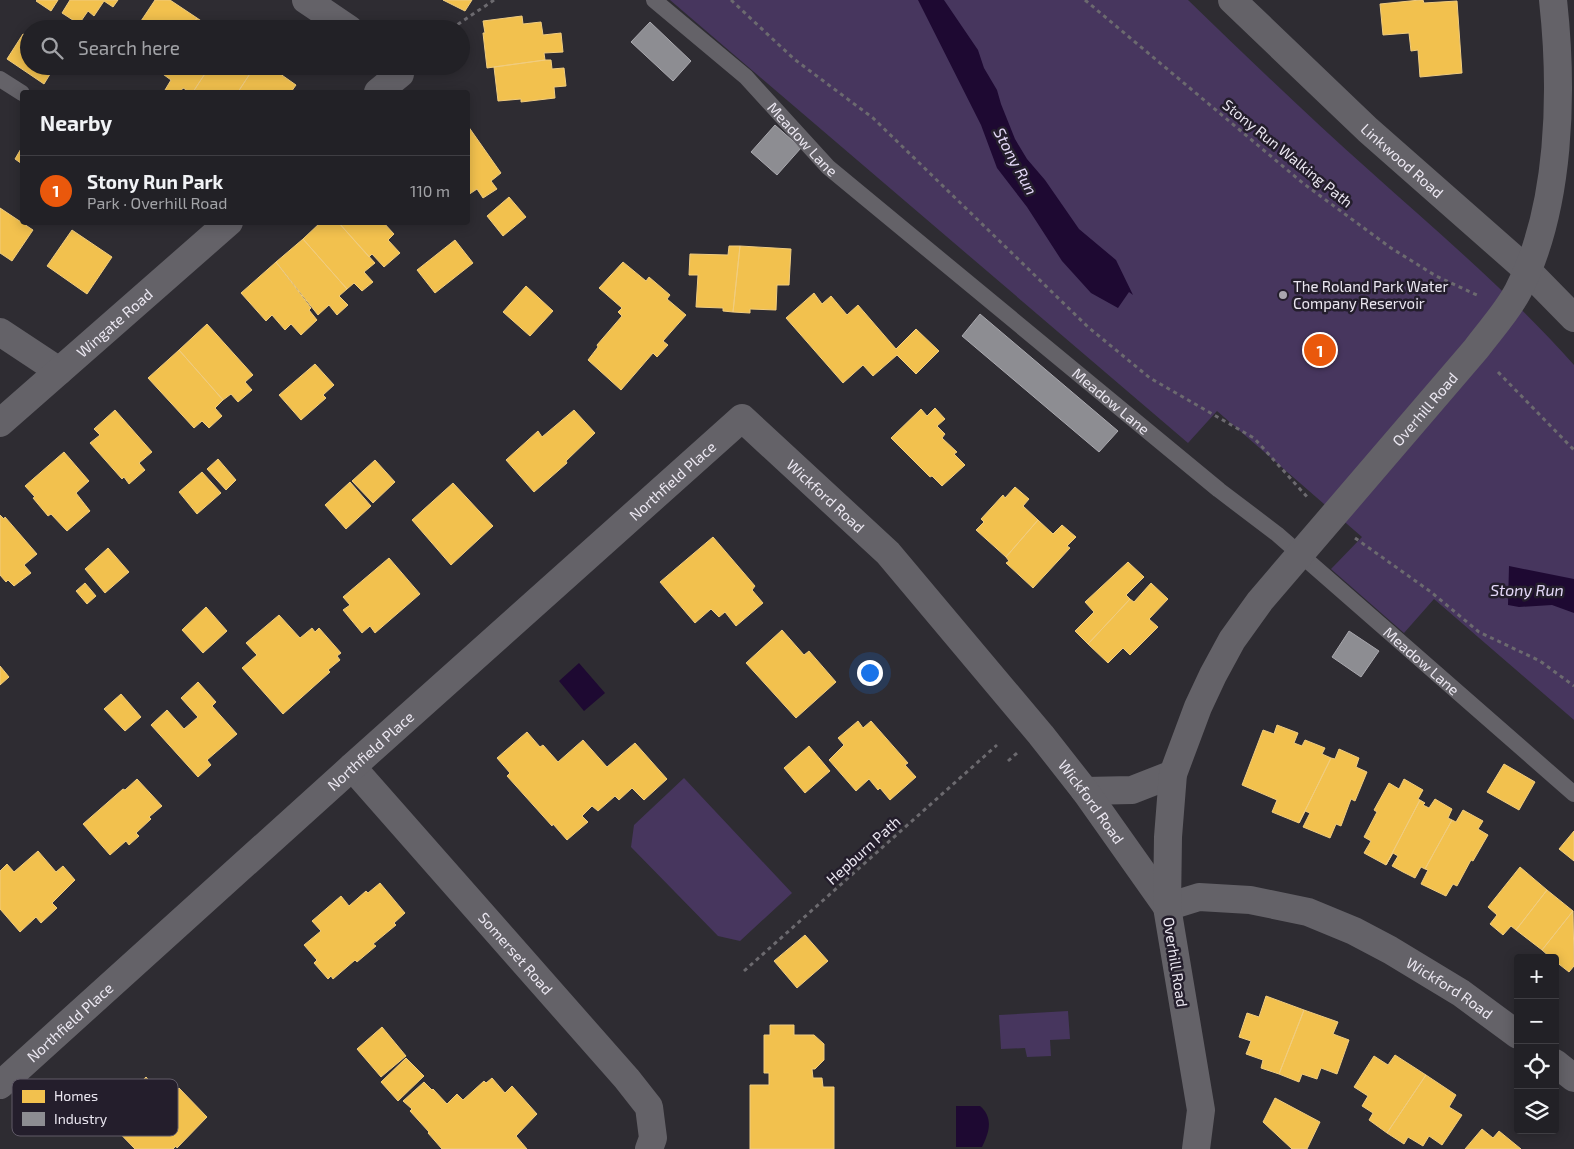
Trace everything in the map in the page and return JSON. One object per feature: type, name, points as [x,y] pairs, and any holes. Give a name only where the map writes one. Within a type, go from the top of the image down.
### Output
[{"type":"street","points":[[306,0],[336,20]]},
{"type":"street","name":"Linkwood Road","points":[[1232,0],[1368,130],[1528,270],[1574,318]]},
{"type":"street","name":"Overhill Road","points":[[1196,1149],[1201,1110],[1167,907],[1168,837],[1173,774],[1198,707],[1232,640],[1260,601],[1476,349],[1518,292],[1536,249],[1551,184],[1556,139],[1557,88],[1556,24],[1553,0]]},
{"type":"street","points":[[380,90],[391,75]]},
{"type":"street","name":"Wingate Road","points":[[0,423],[225,225]]},
{"type":"street","points":[[0,332],[59,371]]},
{"type":"street","name":"Northfield Place","points":[[0,1085],[742,418]]},
{"type":"street","name":"Wickford Road","points":[[742,418],[888,552],[1041,735],[1085,791],[1167,907],[1199,897],[1250,900],[1308,912],[1354,931],[1390,950],[1461,993],[1514,1032]]},
{"type":"street","name":"Somerset Road","points":[[352,767],[644,1100],[649,1107],[652,1138],[650,1149]]},
{"type":"street","points":[[1085,791],[1132,790],[1173,774]]},
{"type":"street","points":[[1559,1066],[1574,1078]]},
{"type":"lane","name":"Meadow Lane","points":[[654,0],[746,77],[828,167],[1219,490],[1277,534],[1574,794]]},
{"type":"lane","points":[[0,79],[20,92]]},
{"type":"path","points":[[464,20],[494,0]]},
{"type":"path","points":[[731,0],[794,58],[873,118],[1088,327],[1150,378],[1254,438],[1329,520],[1431,592],[1479,632],[1540,661],[1574,686]]},
{"type":"path","name":"Stony Run Walking Path","points":[[1085,0],[1304,184],[1398,253],[1436,276],[1486,298]]},
{"type":"path","points":[[1476,349],[1574,450]]},
{"type":"path","name":"Hepburn Path","points":[[744,971],[997,746]]},
{"type":"shaded area","points":[[670,0],[1188,0],[1324,130],[1501,290],[1574,365],[1574,720],[1434,599],[1404,633],[1331,569],[1362,537],[1217,411],[1188,443]]},
{"type":"shaded area","points":[[684,778],[792,893],[740,941],[718,936],[631,847],[634,825]]},
{"type":"shaded area","points":[[1068,1011],[1070,1039],[1050,1040],[1051,1056],[1027,1057],[1025,1048],[1001,1049],[999,1015]]},
{"type":"water","points":[[918,0],[944,0],[978,50],[984,68],[997,90],[1015,139],[1027,159],[1045,180],[1079,229],[1116,260],[1133,295],[1129,292],[1118,308],[1091,293],[1062,261],[1027,207],[997,168],[981,125]]},
{"type":"water","name":"Stony Run","points":[[1509,566],[1574,579],[1574,613],[1552,605],[1519,607],[1508,605]]},
{"type":"water","points":[[579,663],[605,693],[584,711],[559,681]]},
{"type":"water","points":[[956,1106],[980,1106],[987,1115],[989,1126],[982,1147],[956,1147]]},
{"type":"building: Homes","points":[[37,0],[58,0],[51,11]]},
{"type":"building: Homes","points":[[70,0],[118,0],[113,7],[104,1],[94,16],[88,11],[82,20],[73,20],[62,13]]},
{"type":"building: Homes","points":[[155,0],[170,0],[197,18],[196,20],[142,20]]},
{"type":"building: Homes","points":[[443,0],[472,0],[465,11]]},
{"type":"building: Homes","points":[[1423,0],[1424,3],[1457,1],[1462,73],[1420,77],[1418,50],[1411,51],[1409,33],[1383,35],[1380,4]]},
{"type":"building: Homes","points":[[522,16],[523,24],[541,22],[543,35],[561,33],[563,52],[544,53],[545,60],[487,68],[483,21]]},
{"type":"building: Homes","points":[[20,39],[20,68],[7,59]]},
{"type":"building: Homes","points":[[551,60],[552,69],[564,68],[566,86],[554,87],[555,98],[521,102],[521,99],[498,101],[494,67]]},
{"type":"building: Homes","points":[[31,75],[50,75],[44,84]]},
{"type":"building: Homes","points":[[164,75],[204,75],[194,90],[183,88],[182,90],[165,90],[171,80]]},
{"type":"building: Homes","points":[[204,75],[249,75],[239,90],[194,90]]},
{"type":"building: Homes","points":[[249,75],[282,75],[296,85],[292,90],[239,90]]},
{"type":"building: Homes","points":[[470,129],[501,173],[491,181],[497,189],[483,198],[477,189],[470,194]]},
{"type":"building: Homes","points":[[20,150],[20,163],[15,159]]},
{"type":"building: Homes","points":[[509,197],[526,217],[503,236],[487,216]]},
{"type":"building: Homes","points":[[0,208],[20,221],[20,225],[26,225],[33,230],[12,261],[0,253]]},
{"type":"building: Homes","points":[[318,225],[341,225],[375,263],[364,272],[373,282],[362,291],[354,283],[347,289],[303,239]]},
{"type":"building: Homes","points":[[341,225],[386,225],[394,234],[388,240],[400,253],[384,267],[372,254],[369,257]]},
{"type":"building: Homes","points":[[72,230],[112,257],[87,294],[47,266]]},
{"type":"building: Homes","points":[[303,239],[347,289],[339,296],[348,305],[337,315],[329,305],[318,315],[276,262]]},
{"type":"building: Homes","points":[[455,240],[473,263],[435,293],[417,270]]},
{"type":"building: Homes","points":[[729,246],[740,246],[733,312],[723,311],[723,308],[696,307],[698,275],[689,275],[690,254],[728,255]]},
{"type":"building: Homes","points":[[740,246],[791,249],[789,285],[777,285],[776,310],[750,309],[750,313],[733,312]]},
{"type":"building: Homes","points":[[276,262],[311,308],[309,310],[317,320],[301,335],[291,324],[285,330],[272,315],[266,321],[241,293]]},
{"type":"building: Homes","points":[[623,262],[646,281],[649,277],[670,295],[667,299],[686,315],[663,341],[668,345],[657,357],[653,353],[621,390],[588,360],[598,347],[597,345],[622,316],[618,312],[622,308],[599,288]]},
{"type":"building: Homes","points":[[526,286],[553,311],[530,336],[503,312]]},
{"type":"building: Homes","points":[[814,293],[822,304],[831,296],[847,315],[858,305],[896,349],[916,329],[939,351],[916,374],[897,355],[873,376],[863,365],[843,383],[786,318]]},
{"type":"building: Homes","points":[[207,324],[253,375],[245,382],[252,390],[238,402],[231,394],[223,400],[179,350]]},
{"type":"building: Homes","points":[[179,350],[223,400],[215,408],[222,416],[209,428],[202,421],[194,428],[148,378]]},
{"type":"building: Homes","points":[[315,364],[334,385],[323,395],[326,398],[301,420],[279,395]]},
{"type":"building: Homes","points":[[935,408],[945,419],[937,426],[945,434],[942,438],[957,452],[954,454],[965,465],[942,486],[932,476],[930,477],[891,438],[921,409],[927,416]]},
{"type":"building: Homes","points":[[115,410],[152,452],[139,463],[145,470],[129,484],[124,477],[122,479],[90,443],[100,435],[94,429]]},
{"type":"building: Homes","points":[[574,410],[595,433],[566,461],[567,463],[534,492],[506,460],[538,431],[542,437]]},
{"type":"building: Homes","points":[[64,452],[89,481],[76,493],[90,511],[67,531],[51,514],[48,516],[25,486]]},
{"type":"building: Homes","points":[[218,459],[236,480],[226,490],[207,469]]},
{"type":"building: Homes","points":[[375,460],[395,482],[373,503],[352,481]]},
{"type":"building: Homes","points":[[202,472],[221,493],[197,514],[179,492]]},
{"type":"building: Homes","points":[[350,482],[371,506],[346,529],[325,505]]},
{"type":"building: Homes","points":[[453,483],[493,526],[451,565],[412,520]]},
{"type":"building: Homes","points":[[1015,487],[1029,499],[1023,506],[1038,520],[1006,557],[976,530],[984,522],[981,519],[1003,495],[1005,498]]},
{"type":"building: Homes","points":[[0,515],[4,519],[5,517],[37,554],[24,565],[31,573],[14,586],[8,580],[6,582],[0,575]]},
{"type":"building: Homes","points":[[1038,520],[1053,534],[1062,525],[1076,537],[1067,546],[1070,548],[1033,588],[1006,563],[1009,561],[1006,557]]},
{"type":"building: Homes","points":[[713,537],[755,586],[752,590],[763,603],[736,626],[725,612],[719,617],[711,609],[695,623],[660,582]]},
{"type":"building: Homes","points":[[108,548],[129,572],[105,593],[85,569]]},
{"type":"building: Homes","points":[[389,558],[420,594],[375,633],[370,626],[362,633],[343,610],[350,605],[343,597]]},
{"type":"building: Homes","points":[[1128,562],[1144,577],[1126,595],[1130,599],[1088,644],[1075,631],[1094,612],[1085,602]]},
{"type":"building: Homes","points":[[85,583],[96,596],[87,604],[76,591]]},
{"type":"building: Homes","points":[[1151,583],[1168,599],[1149,619],[1158,627],[1130,655],[1123,648],[1108,663],[1088,644],[1130,599],[1134,602]]},
{"type":"building: Homes","points":[[206,607],[227,631],[203,653],[182,630]]},
{"type":"building: Homes","points":[[279,615],[300,638],[312,628],[315,632],[319,628],[341,653],[337,656],[340,660],[328,670],[330,672],[283,714],[242,668],[257,655],[246,643]]},
{"type":"building: Homes","points":[[782,630],[804,655],[809,651],[836,682],[796,718],[746,663]]},
{"type":"building: Homes","points":[[0,666],[9,677],[0,685]]},
{"type":"building: Homes","points":[[198,682],[216,702],[212,706],[237,734],[207,760],[211,765],[198,777],[151,725],[167,710],[184,729],[198,717],[181,698]]},
{"type":"building: Homes","points":[[121,694],[141,717],[125,731],[104,709]]},
{"type":"building: Homes","points":[[858,721],[863,728],[871,721],[908,763],[905,765],[916,777],[890,800],[869,779],[856,791],[829,760],[844,745],[838,738]]},
{"type":"building: Homes","points":[[1277,725],[1298,733],[1294,743],[1302,746],[1305,740],[1325,748],[1322,754],[1331,758],[1299,823],[1272,812],[1277,800],[1242,785],[1263,730],[1274,734]]},
{"type":"building: Homes","points":[[527,732],[540,747],[543,745],[558,762],[583,740],[607,767],[635,743],[667,779],[644,800],[632,788],[619,800],[615,796],[598,811],[592,806],[582,816],[588,822],[567,840],[507,776],[510,773],[497,758]]},
{"type":"building: Homes","points":[[809,746],[830,771],[805,793],[784,768]]},
{"type":"building: Homes","points":[[1339,749],[1359,758],[1356,767],[1367,772],[1355,801],[1351,799],[1341,826],[1336,824],[1330,838],[1303,827],[1310,813],[1305,811],[1299,823],[1331,758],[1335,759]]},
{"type":"building: Homes","points":[[1504,764],[1535,782],[1519,810],[1487,792]]},
{"type":"building: Homes","points":[[137,779],[162,806],[149,817],[151,819],[136,833],[139,836],[129,845],[126,841],[110,855],[83,824]]},
{"type":"building: Homes","points":[[1404,779],[1423,790],[1418,799],[1420,800],[1386,865],[1364,853],[1371,841],[1364,837],[1377,812],[1374,810],[1389,783],[1399,789]]},
{"type":"building: Homes","points":[[1435,799],[1452,809],[1448,818],[1452,820],[1425,869],[1421,867],[1415,878],[1403,872],[1392,866],[1398,856],[1393,853],[1386,865],[1420,800],[1425,803],[1423,805],[1429,808]]},
{"type":"building: Homes","points":[[1463,810],[1483,821],[1478,829],[1488,835],[1473,861],[1471,860],[1457,886],[1453,884],[1446,896],[1421,884],[1428,870],[1425,869],[1452,820],[1456,822]]},
{"type":"building: Homes","points":[[1574,831],[1574,861],[1559,849]]},
{"type":"building: Homes","points":[[38,851],[56,872],[63,866],[75,880],[52,903],[57,908],[41,923],[36,917],[20,932],[0,909],[0,871],[7,864],[14,872]]},
{"type":"building: Homes","points":[[1520,867],[1547,890],[1516,930],[1511,926],[1503,935],[1490,924],[1497,915],[1488,907]]},
{"type":"building: Homes","points":[[380,883],[405,913],[394,923],[396,925],[373,944],[376,946],[357,962],[355,960],[333,979],[331,976],[328,979],[314,963],[317,960],[304,945],[321,931],[312,921],[341,896],[349,906],[366,891],[368,893]]},
{"type":"building: Homes","points":[[1547,890],[1573,911],[1542,950],[1516,930]]},
{"type":"building: Homes","points":[[1573,911],[1574,966],[1569,972],[1559,964],[1559,954],[1546,954],[1542,950]]},
{"type":"building: Homes","points":[[805,935],[828,961],[797,988],[774,961]]},
{"type":"building: Homes","points":[[1266,996],[1304,1010],[1279,1074],[1261,1068],[1263,1060],[1246,1054],[1251,1041],[1239,1037],[1247,1013],[1259,1017]]},
{"type":"building: Homes","points":[[1304,1010],[1338,1022],[1333,1034],[1349,1040],[1337,1074],[1321,1068],[1317,1079],[1302,1074],[1299,1082],[1279,1074]]},
{"type":"building: Homes","points":[[770,1025],[794,1025],[794,1035],[814,1035],[824,1044],[824,1060],[815,1069],[812,1069],[813,1078],[822,1078],[823,1087],[834,1087],[834,1149],[750,1149],[750,1085],[769,1085],[769,1073],[764,1073],[764,1035],[770,1035]]},
{"type":"building: Homes","points":[[382,1027],[406,1056],[381,1077],[357,1049]]},
{"type":"building: Homes","points":[[1395,1055],[1426,1075],[1387,1133],[1369,1120],[1373,1113],[1362,1106],[1368,1096],[1354,1087],[1374,1056],[1388,1065]]},
{"type":"building: Homes","points":[[406,1058],[424,1076],[398,1101],[381,1082]]},
{"type":"building: Homes","points":[[1426,1075],[1456,1095],[1449,1107],[1462,1115],[1442,1145],[1429,1136],[1423,1146],[1408,1137],[1404,1144],[1387,1133]]},
{"type":"building: Homes","points":[[492,1078],[505,1093],[512,1086],[537,1114],[516,1136],[527,1149],[442,1149],[410,1111],[412,1109],[403,1101],[424,1082],[447,1104],[457,1094],[463,1100],[484,1081],[486,1083]]},
{"type":"building: Homes","points":[[179,1088],[207,1117],[177,1148],[176,1146],[173,1149],[135,1149],[122,1136],[178,1136]]},
{"type":"building: Homes","points":[[1275,1098],[1320,1122],[1307,1149],[1292,1149],[1263,1122]]},
{"type":"building: Homes","points":[[1482,1129],[1493,1138],[1499,1131],[1521,1149],[1465,1149]]},
{"type":"building: Industry","points":[[650,22],[691,61],[673,81],[631,42]]},
{"type":"building: Industry","points":[[775,125],[801,148],[777,175],[751,152]]},
{"type":"building: Industry","points":[[980,314],[1118,431],[1099,452],[962,336]]},
{"type":"building: Industry","points":[[1349,631],[1379,651],[1361,677],[1332,657]]},
{"type":"place","name":"The Roland Park Water Company Reservoir","points":[[1283,295]]},
{"type":"place","name":"Stony Run Park","points":[[1320,350]]}]
